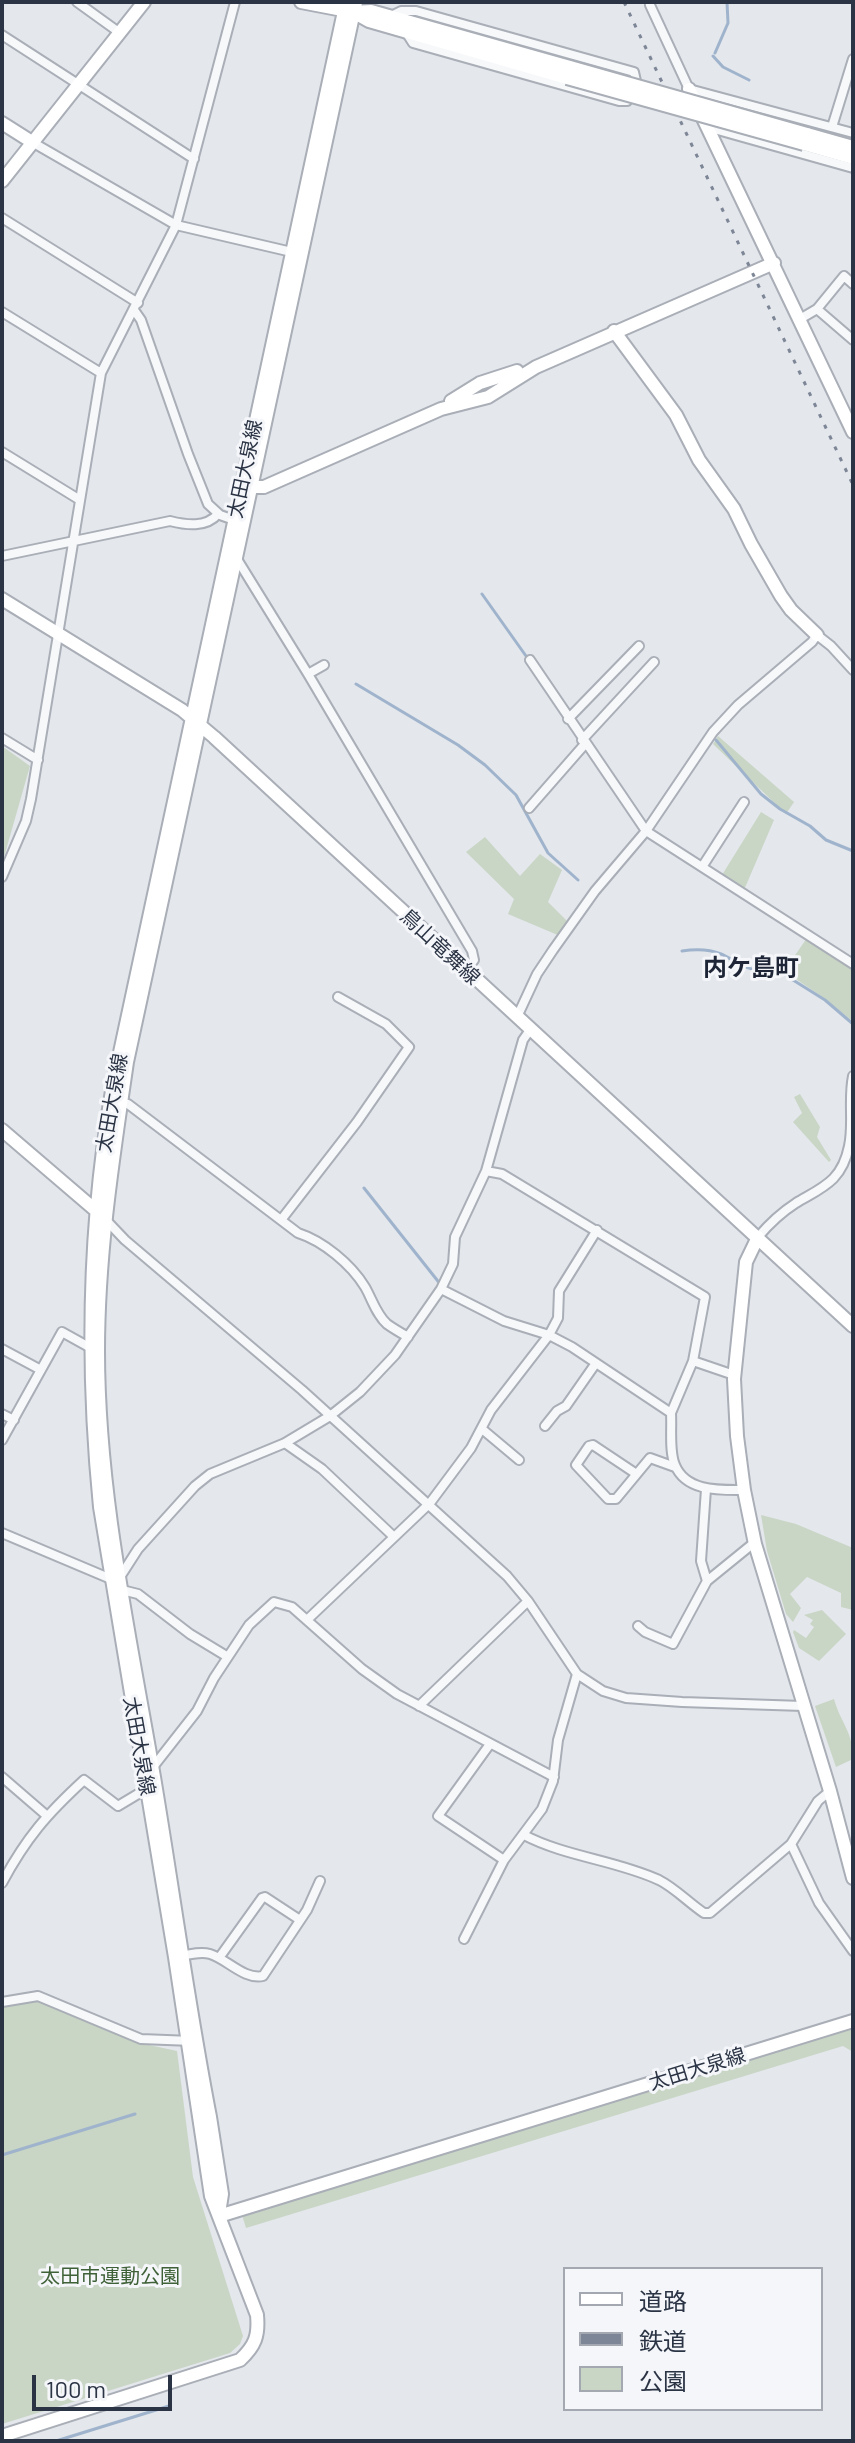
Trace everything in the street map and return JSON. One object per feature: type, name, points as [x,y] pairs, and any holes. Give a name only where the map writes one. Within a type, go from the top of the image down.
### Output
[{"type":"main road","points":[[2,181],[144,2]]},
{"type":"main road","points":[[301,2],[350,7],[390,16],[806,139],[853,158]]},
{"type":"main road","points":[[350,7],[369,21],[406,32],[568,71]]},
{"type":"main road","name":"太田大泉線","points":[[151,1779],[117,1582],[100,1507],[93,1444],[89,1347],[100,1214],[116,1101],[350,7]]},
{"type":"main road","points":[[689,89],[853,432]]},
{"type":"main road","points":[[2,123],[32,142]]},
{"type":"main road","points":[[806,139],[853,147]]},
{"type":"main road","points":[[247,487],[264,487],[441,409],[488,397],[536,367],[774,263]]},
{"type":"main road","points":[[614,331],[676,415],[699,460],[734,509],[781,596],[817,635]]},
{"type":"main road","name":"太田大泉線","points":[[196,722],[237,559],[239,522]]},
{"type":"main road","name":"鳥山竜舞線","points":[[2,599],[196,722],[853,1326]]},
{"type":"main road","points":[[2,1130],[100,1214]]},
{"type":"main road","name":"太田大泉線","points":[[100,1214],[98,1352],[102,1448],[117,1582],[180,1956],[211,2196],[219,2216],[853,2021]]},
{"type":"main road","points":[[758,1237],[746,1262],[734,1375],[744,1490],[755,1542],[853,1878]]},
{"type":"main road","points":[[2,2436],[240,2360],[249,2352],[259,2335],[257,2315],[219,2216]]},
{"type":"street","points":[[77,2],[120,33]]},
{"type":"street","points":[[2,877],[26,821],[38,760],[101,373],[176,225],[235,2]]},
{"type":"street","points":[[650,5],[689,89],[853,133]]},
{"type":"street","points":[[2,35],[194,159]]},
{"type":"street","points":[[832,127],[853,59]]},
{"type":"street","points":[[568,71],[634,72],[636,81],[625,102],[568,71]]},
{"type":"street","points":[[706,127],[853,168]]},
{"type":"street","points":[[32,142],[176,225],[296,253]]},
{"type":"street","points":[[2,218],[136,307],[208,504],[218,514],[239,522]]},
{"type":"street","points":[[800,319],[817,309],[844,276],[853,284]]},
{"type":"street","points":[[817,309],[853,340]]},
{"type":"street","points":[[2,312],[101,373]]},
{"type":"street","points":[[2,452],[80,500]]},
{"type":"street","points":[[2,556],[170,521],[186,525],[209,522],[218,514]]},
{"type":"street","points":[[237,559],[472,951],[474,960],[465,971]]},
{"type":"street","points":[[517,1017],[537,974],[553,950],[593,894],[646,831],[713,732],[738,705],[817,635],[853,670]]},
{"type":"street","points":[[568,719],[639,646]]},
{"type":"street","points":[[530,660],[646,831],[853,964]]},
{"type":"street","points":[[529,808],[654,662]]},
{"type":"street","points":[[308,674],[324,665]]},
{"type":"street","points":[[2,738],[38,760]]},
{"type":"street","points":[[702,867],[744,802]]},
{"type":"street","points":[[281,1220],[355,1125],[409,1047],[386,1024],[338,997]]},
{"type":"street","points":[[117,1582],[138,1549],[195,1486],[210,1474],[285,1443],[330,1416],[360,1392],[408,1337],[441,1289],[453,1264],[455,1237],[486,1171],[523,1040],[530,1030]]},
{"type":"street","points":[[758,1237],[787,1209],[830,1184],[847,1155],[851,1136],[850,1092],[853,1076]]},
{"type":"street","points":[[116,1101],[128,1104],[298,1233],[311,1237],[347,1265],[386,1322],[408,1337]]},
{"type":"street","points":[[847,1155],[853,1165]]},
{"type":"street","points":[[486,1171],[502,1174],[705,1297],[693,1361],[671,1413],[675,1467]]},
{"type":"street","points":[[100,1214],[125,1240],[430,1503],[507,1576],[528,1601],[577,1674],[603,1691],[626,1698],[803,1706]]},
{"type":"street","points":[[308,1619],[430,1503],[482,1429],[491,1410],[549,1335],[558,1318],[559,1291],[597,1230]]},
{"type":"street","points":[[441,1289],[504,1321],[549,1335],[671,1413]]},
{"type":"street","points":[[2,1440],[62,1332],[89,1347]]},
{"type":"street","points":[[2,1349],[41,1370]]},
{"type":"street","points":[[693,1361],[734,1375]]},
{"type":"street","points":[[545,1426],[557,1411],[566,1406],[596,1363]]},
{"type":"street","points":[[2,1414],[14,1420]]},
{"type":"street","points":[[482,1429],[519,1460]]},
{"type":"street","points":[[285,1443],[322,1469],[393,1536]]},
{"type":"street","points":[[635,1473],[593,1445],[589,1446],[576,1465],[612,1501],[650,1458],[675,1467],[706,1489],[744,1490]]},
{"type":"street","points":[[706,1489],[701,1561],[707,1581]]},
{"type":"street","points":[[2,1533],[117,1582],[228,1657]]},
{"type":"street","points":[[638,1626],[673,1644],[707,1581],[755,1542]]},
{"type":"street","points":[[419,1706],[528,1601]]},
{"type":"street","points":[[2,1883],[21,1847],[46,1815],[84,1780],[118,1806],[151,1779],[249,1625],[274,1602],[292,1607],[362,1669],[419,1706],[554,1777]]},
{"type":"street","points":[[464,1939],[504,1860],[542,1809],[554,1777],[558,1740],[577,1674]]},
{"type":"street","points":[[490,1744],[438,1816],[504,1860]]},
{"type":"street","points":[[2,1777],[46,1815]]},
{"type":"street","points":[[524,1835],[662,1882],[704,1913],[710,1913],[791,1844],[818,1801],[830,1791]]},
{"type":"street","points":[[791,1844],[819,1903],[853,1951]]},
{"type":"street","points":[[180,1956],[204,1952],[256,1978],[263,1976],[300,1920],[320,1881]]},
{"type":"street","points":[[219,1958],[262,1898],[300,1920]]},
{"type":"street","points":[[2,2002],[38,1996],[141,2039],[192,2041]]},
{"type":"green space","points":[[718,736],[794,802],[786,814],[713,744]]},
{"type":"green space","points":[[2,746],[30,766],[2,864]]},
{"type":"green space","points":[[761,812],[774,820],[744,890],[722,875]]},
{"type":"green space","points":[[485,837],[520,876],[540,854],[562,870],[548,902],[570,924],[560,936],[508,914],[514,899],[466,852]]},
{"type":"green space","points":[[807,938],[853,969],[851,1020],[784,971]]},
{"type":"green space","points":[[800,1094],[820,1127],[817,1137],[831,1160],[829,1162],[793,1122],[802,1113],[794,1097]]},
{"type":"green space","points":[[761,1515],[796,1524],[853,1548],[853,1610],[841,1607],[841,1593],[807,1577],[790,1594],[801,1608],[793,1622],[786,1614],[767,1551]]},
{"type":"green space","points":[[822,1610],[846,1634],[819,1661],[799,1648],[793,1632],[806,1638],[814,1627],[810,1624],[813,1620],[804,1615]]},
{"type":"green space","points":[[834,1699],[849,1734],[853,1759],[836,1767],[815,1706]]},
{"type":"green space","name":"太田市運動公園","points":[[39,1999],[149,2045],[177,2051],[193,2177],[243,2336],[240,2344],[230,2353],[2,2424],[2,2007]]},
{"type":"green space","points":[[853,2029],[853,2052],[843,2046],[246,2228],[242,2215]]},
{"type":"waterway","points":[[715,53],[728,23],[727,2]]},
{"type":"waterway","points":[[713,56],[723,67],[749,80]]},
{"type":"waterway","points":[[482,594],[526,656]]},
{"type":"waterway","points":[[356,684],[458,745],[485,765],[516,795],[548,853],[578,880]]},
{"type":"waterway","points":[[716,740],[761,794],[826,840],[853,851]]},
{"type":"waterway","points":[[682,951],[716,952],[751,969],[769,965],[825,1000],[853,1024]]},
{"type":"waterway","points":[[364,1188],[441,1285]]},
{"type":"waterway","points":[[2,2155],[135,2114]]},
{"type":"waterway","points":[[56,2441],[169,2406]]},
{"type":"railway","points":[[624,2],[853,485]]},
{"type":"district","name":"内ケ島町","points":[[751,968]]}]
